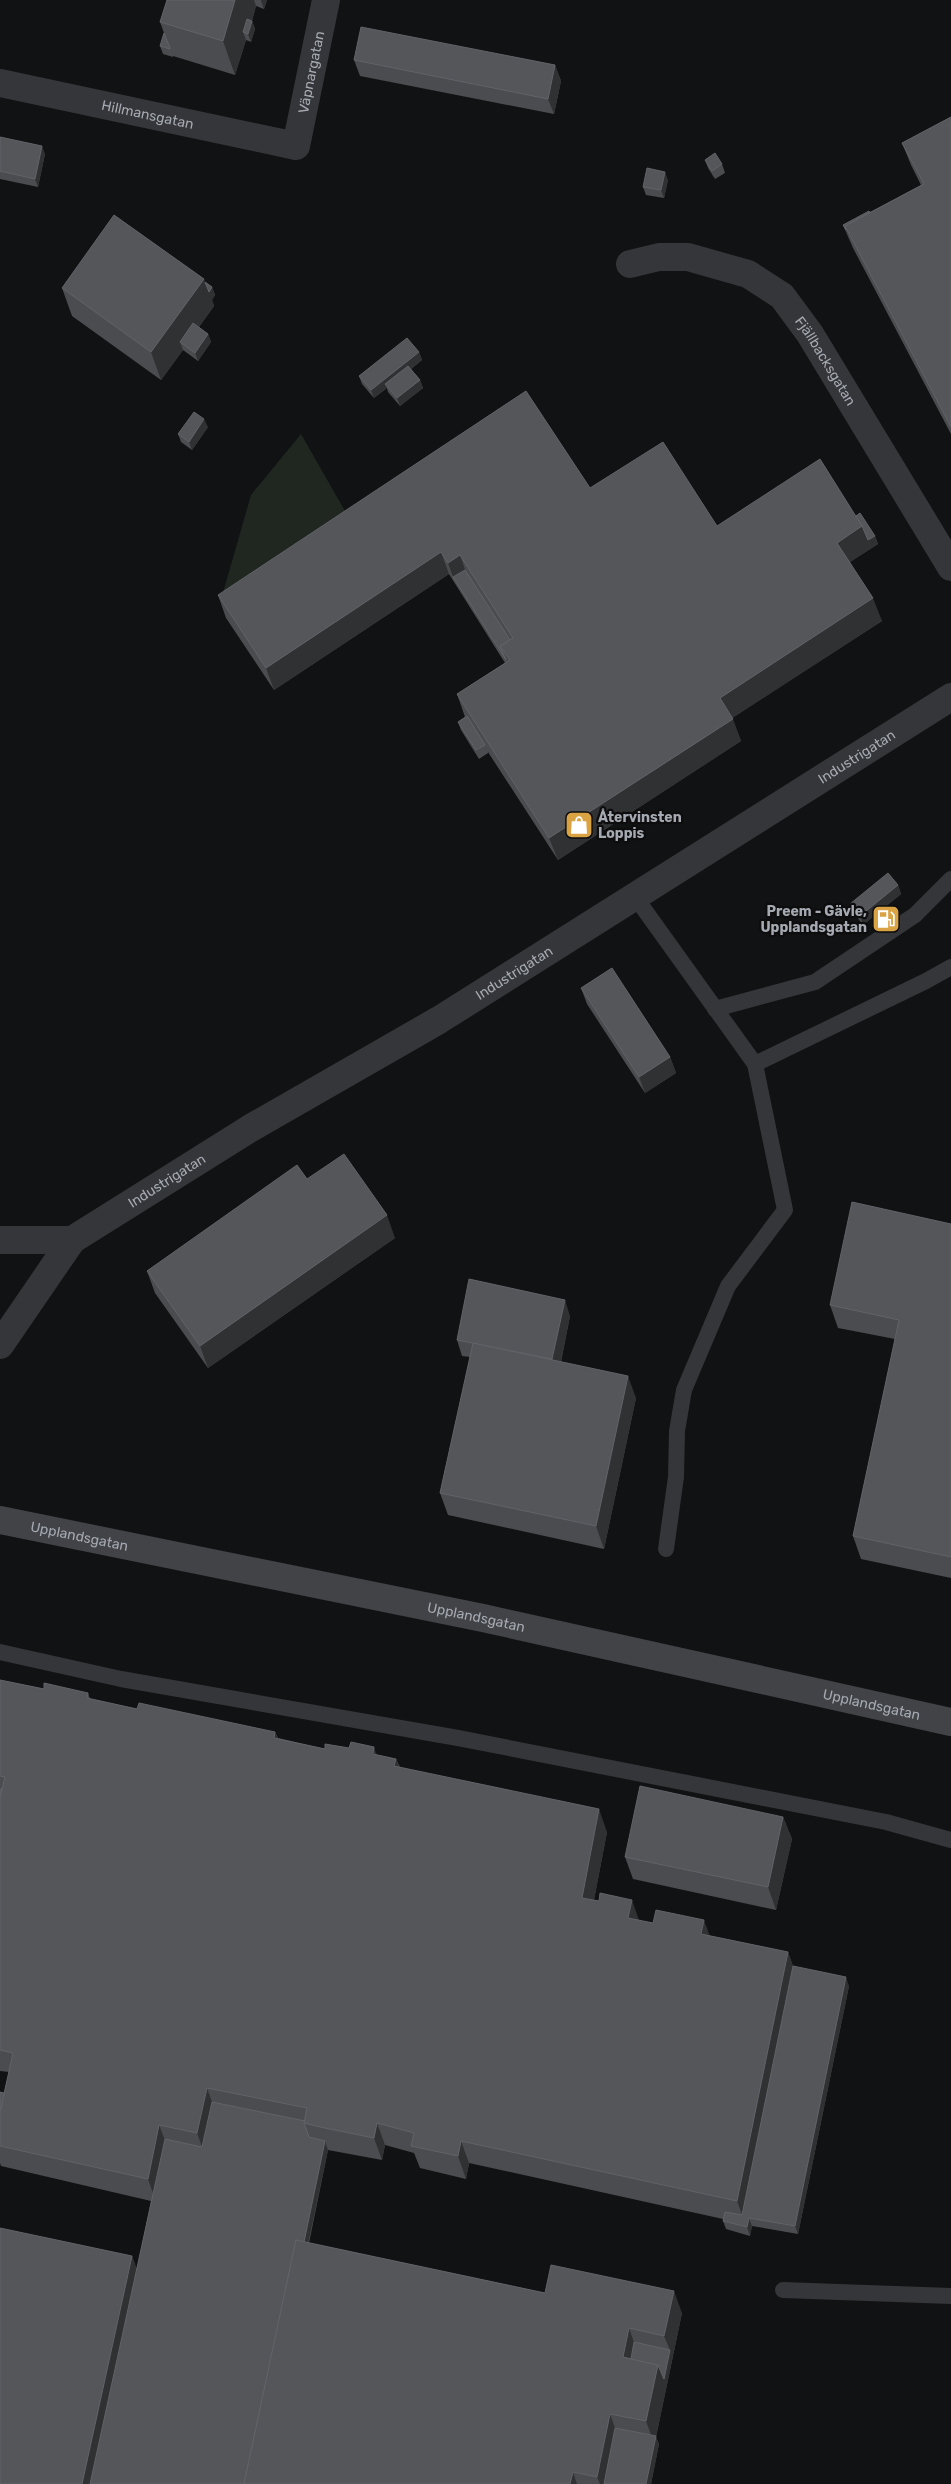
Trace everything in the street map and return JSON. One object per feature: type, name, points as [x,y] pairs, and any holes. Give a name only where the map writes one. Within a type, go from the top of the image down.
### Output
[{"type":"main road","name":"Upplandsgatan","points":[[0,1520],[483,1618],[951,1722]]},
{"type":"street","name":"Väpnargatan","points":[[296,146],[326,0]]},
{"type":"street","name":"Hillmansgatan","points":[[0,83],[296,146]]},
{"type":"street","name":"Fjällbacksgatan","points":[[630,264],[659,257],[688,258],[748,274],[782,296],[810,334],[951,567]]},
{"type":"street","name":"Industrigatan","points":[[0,1345],[72,1240],[249,1129],[439,1020],[636,898],[951,697]]},
{"type":"street","points":[[0,1240],[72,1240]]},
{"type":"lane","points":[[715,1009],[815,982],[915,914],[951,879]]},
{"type":"lane","points":[[636,898],[755,1064],[784,1210],[728,1286],[684,1390],[677,1432],[676,1477],[666,1549]]},
{"type":"lane","points":[[755,1064],[951,967]]},
{"type":"lane","points":[[0,1652],[121,1679],[458,1738],[886,1822],[951,1840]]},
{"type":"lane","points":[[783,2290],[951,2296]]},
{"type":"shaded area","points":[[301,434],[349,518],[222,596],[251,495]]},
{"type":"building","points":[[167,0],[235,0],[223,41],[160,22]]},
{"type":"building","points":[[247,19],[252,21],[248,34],[243,32]]},
{"type":"building","points":[[361,27],[555,65],[548,99],[354,60]]},
{"type":"building","points":[[164,33],[170,48],[170,49],[160,46]]},
{"type":"building","points":[[951,117],[951,427],[845,226],[924,184],[902,143]]},
{"type":"building","points":[[0,137],[42,146],[35,179],[0,171]]},
{"type":"building","points":[[715,153],[722,164],[712,171],[705,160]]},
{"type":"building","points":[[647,168],[665,172],[661,190],[643,187]]},
{"type":"building","points":[[869,211],[845,226],[846,230],[843,225]]},
{"type":"building","points":[[114,215],[204,279],[151,352],[62,288]]},
{"type":"building","points":[[205,282],[212,287],[209,292]]},
{"type":"building","points":[[193,323],[208,334],[195,353],[180,342]]},
{"type":"building","points":[[407,338],[419,352],[371,390],[359,376]]},
{"type":"building","points":[[408,366],[420,380],[397,398],[385,384]]},
{"type":"building","points":[[526,391],[590,488],[663,442],[717,526],[820,459],[862,526],[837,543],[873,598],[720,698],[733,719],[549,838],[457,694],[510,660],[500,646],[513,638],[460,555],[448,563],[441,552],[266,668],[218,595]]},
{"type":"building","points":[[194,412],[204,419],[189,442],[178,434]]},
{"type":"building","points":[[860,513],[875,536],[868,540],[856,516]]},
{"type":"building","points":[[465,570],[510,640],[500,646],[506,660],[453,577]]},
{"type":"building","points":[[467,716],[485,745],[476,750],[458,722]]},
{"type":"building","points":[[888,873],[898,885],[860,916],[850,904]]},
{"type":"building","points":[[612,968],[670,1057],[639,1077],[581,988]]},
{"type":"building","points":[[344,1154],[387,1215],[200,1346],[147,1271],[297,1165],[307,1179]]},
{"type":"building","points":[[852,1202],[951,1224],[951,1557],[853,1536],[899,1320],[830,1305]]},
{"type":"building","points":[[469,1279],[565,1300],[552,1359],[457,1340]]},
{"type":"building","points":[[473,1343],[628,1376],[596,1526],[440,1493]]},
{"type":"building","points":[[0,1680],[44,1689],[44,1683],[88,1693],[87,1698],[137,1709],[139,1703],[275,1732],[274,1738],[325,1749],[325,1744],[349,1748],[351,1742],[374,1747],[373,1754],[396,1759],[394,1766],[599,1809],[582,1898],[599,1901],[600,1893],[632,1900],[628,1918],[653,1923],[656,1910],[704,1920],[701,1934],[788,1952],[737,2201],[461,2141],[458,2156],[411,2146],[414,2133],[377,2123],[374,2138],[320,2127],[304,2123],[307,2108],[207,2088],[197,2133],[159,2125],[148,2179],[0,2146],[0,2112],[13,2053],[0,2050],[0,1798],[5,1777],[0,1776]]},
{"type":"building","points":[[640,1786],[783,1817],[768,1887],[625,1857]]},
{"type":"building","points":[[793,1966],[846,1977],[795,2226],[749,2218],[747,2227],[723,2221],[725,2212],[742,2215]]},
{"type":"building","points":[[0,2092],[4,2093],[1,2109],[0,2109]]},
{"type":"building","points":[[212,2102],[305,2121],[309,2137],[325,2141],[304,2242],[296,2240],[244,2484],[90,2484],[165,2139],[202,2147]]},
{"type":"building","points":[[0,2228],[132,2256],[82,2484],[0,2484]]},
{"type":"building","points":[[296,2240],[545,2293],[551,2265],[674,2291],[664,2336],[629,2328],[623,2357],[658,2365],[646,2421],[610,2414],[597,2477],[573,2472],[570,2484],[244,2484]]},
{"type":"building","points":[[634,2342],[670,2350],[664,2379],[658,2365],[631,2359]]},
{"type":"building","points":[[615,2428],[656,2436],[646,2484],[604,2484]]},
{"type":"place","name":"Återvinsten Loppis","points":[[579,825]]},
{"type":"place","name":"Preem - Gävle, Upplandsgatan","points":[[886,919]]}]
